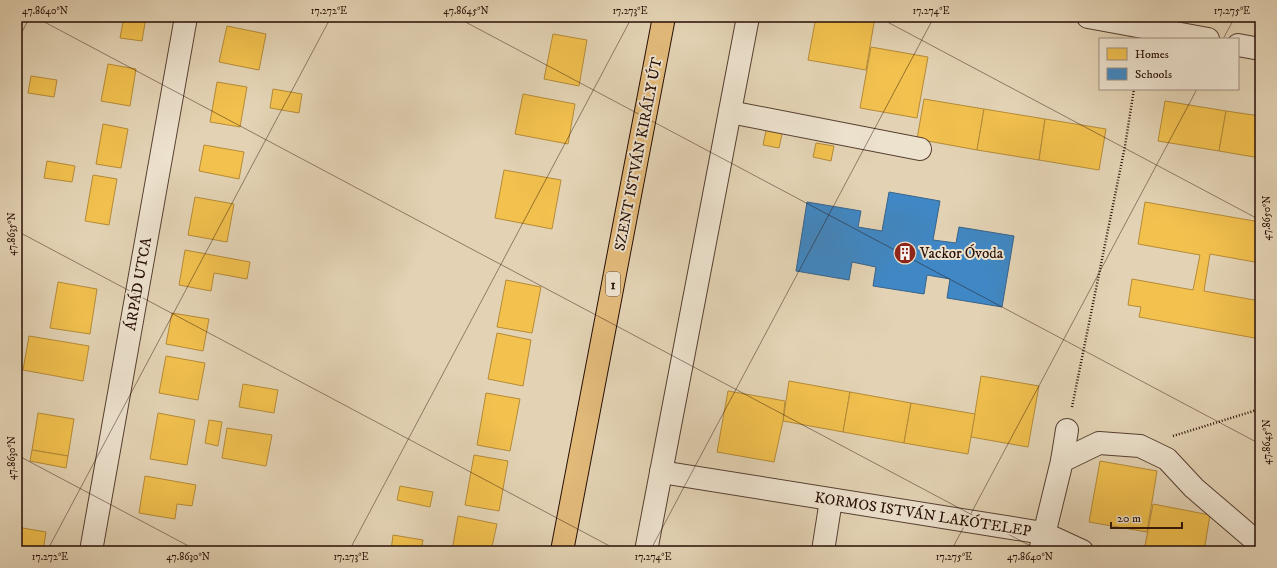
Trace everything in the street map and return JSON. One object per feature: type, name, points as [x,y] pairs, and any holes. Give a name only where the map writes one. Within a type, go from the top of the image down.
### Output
[{"type":"main road","name":"SZENT ISTVÁN KIRÁLY ÚT","points":[[562,551],[664,17]]},
{"type":"street","name":"ÁRPÁD UTCA","points":[[91,551],[186,17]]},
{"type":"street","points":[[646,551],[748,17]]},
{"type":"street","points":[[1088,17],[1124,20],[1204,38]]},
{"type":"street","points":[[1239,45],[1260,49]]},
{"type":"street","points":[[730,112],[920,149]]},
{"type":"street","name":"KORMOS ISTVÁN LAKÓTELEP","points":[[661,472],[831,500],[1041,542],[1062,461],[1067,430]]},
{"type":"street","points":[[1062,461],[1099,443],[1140,446],[1167,459],[1194,488],[1256,542],[1260,543]]},
{"type":"street","points":[[824,551],[831,500]]},
{"type":"street","points":[[1041,542],[1082,551]]},
{"type":"path","points":[[1067,430],[1123,153],[1134,90]]},
{"type":"path","points":[[1140,446],[1260,409]]},
{"type":"building: Homes","points":[[124,17],[146,17],[142,41],[120,38]]},
{"type":"building: Homes","points":[[816,17],[875,17],[866,70],[808,60]]},
{"type":"building: Homes","points":[[227,26],[266,34],[259,70],[219,62]]},
{"type":"building: Homes","points":[[553,34],[587,40],[579,86],[544,79]]},
{"type":"building: Homes","points":[[871,47],[928,57],[917,118],[860,108]]},
{"type":"building: Homes","points":[[108,64],[136,69],[130,106],[101,101]]},
{"type":"building: Homes","points":[[31,76],[57,80],[54,97],[28,93]]},
{"type":"building: Homes","points":[[217,82],[247,87],[240,127],[210,122]]},
{"type":"building: Homes","points":[[273,89],[302,94],[299,113],[270,108]]},
{"type":"building: Homes","points":[[523,94],[575,104],[568,144],[515,134]]},
{"type":"building: Homes","points":[[924,99],[984,109],[977,150],[917,139]]},
{"type":"building: Homes","points":[[1165,101],[1226,111],[1219,151],[1158,141]]},
{"type":"building: Homes","points":[[984,109],[1045,119],[1039,160],[977,150]]},
{"type":"building: Homes","points":[[1226,111],[1260,116],[1260,158],[1219,151]]},
{"type":"building: Homes","points":[[1045,119],[1106,129],[1099,170],[1039,160]]},
{"type":"building: Homes","points":[[103,124],[128,129],[121,168],[96,164]]},
{"type":"building: Homes","points":[[767,126],[783,129],[779,148],[763,145]]},
{"type":"building: Homes","points":[[816,143],[834,146],[831,161],[813,157]]},
{"type":"building: Homes","points":[[204,145],[244,152],[239,179],[199,171]]},
{"type":"building: Homes","points":[[47,161],[75,166],[72,182],[44,178]]},
{"type":"building: Homes","points":[[504,170],[561,180],[552,229],[495,218]]},
{"type":"building: Homes","points":[[93,175],[117,179],[109,225],[85,221]]},
{"type":"building: Homes","points":[[195,197],[234,204],[227,242],[188,235]]},
{"type":"building: Homes","points":[[1145,202],[1260,222],[1260,263],[1210,254],[1204,291],[1260,301],[1260,339],[1139,317],[1141,307],[1128,305],[1132,279],[1193,290],[1200,255],[1138,244]]},
{"type":"building: Homes","points":[[185,250],[250,262],[247,279],[214,273],[211,291],[179,285]]},
{"type":"building: Homes","points":[[506,280],[541,287],[532,333],[497,327]]},
{"type":"building: Homes","points":[[58,282],[97,289],[90,334],[50,328]]},
{"type":"building: Homes","points":[[172,313],[209,319],[203,351],[166,344]]},
{"type":"building: Homes","points":[[497,333],[531,340],[523,386],[488,379]]},
{"type":"building: Homes","points":[[29,336],[89,346],[83,381],[23,370]]},
{"type":"building: Homes","points":[[166,356],[205,363],[198,400],[159,393]]},
{"type":"building: Homes","points":[[981,376],[1039,386],[1028,447],[971,437]]},
{"type":"building: Homes","points":[[789,381],[850,392],[843,432],[783,421]]},
{"type":"building: Homes","points":[[243,384],[278,390],[274,413],[239,407]]},
{"type":"building: Homes","points":[[728,391],[785,401],[783,421],[774,462],[717,452]]},
{"type":"building: Homes","points":[[850,392],[911,403],[904,443],[843,432]]},
{"type":"building: Homes","points":[[486,393],[520,399],[510,451],[477,445]]},
{"type":"building: Homes","points":[[911,403],[975,414],[968,454],[904,443]]},
{"type":"building: Homes","points":[[38,413],[74,419],[68,456],[32,450]]},
{"type":"building: Homes","points":[[158,413],[195,420],[187,465],[150,459]]},
{"type":"building: Homes","points":[[209,420],[222,422],[218,446],[205,443]]},
{"type":"building: Homes","points":[[227,428],[272,435],[266,466],[222,458]]},
{"type":"building: Homes","points":[[32,450],[68,456],[66,468],[30,461]]},
{"type":"building: Homes","points":[[474,455],[508,461],[499,511],[465,505]]},
{"type":"building: Homes","points":[[1100,461],[1157,471],[1147,532],[1089,522]]},
{"type":"building: Homes","points":[[145,476],[196,485],[192,506],[177,504],[175,519],[139,513]]},
{"type":"building: Homes","points":[[400,486],[433,492],[430,507],[397,500]]},
{"type":"building: Homes","points":[[1153,504],[1210,515],[1204,551],[1144,551]]},
{"type":"building: Homes","points":[[458,516],[497,524],[491,551],[452,551]]},
{"type":"building: Homes","points":[[17,527],[46,532],[43,551],[17,551]]},
{"type":"building: Homes","points":[[393,535],[423,540],[421,551],[391,551]]},
{"type":"building: Schools","name":"Vackor Óvoda","points":[[889,192],[940,201],[933,240],[956,243],[959,227],[1014,236],[1002,307],[947,298],[950,279],[927,275],[924,294],[873,286],[876,267],[852,262],[849,280],[796,271],[807,202],[861,211],[858,227],[882,231]]},
{"type":"place","name":"Vackor Óvoda","points":[[905,253]]}]
